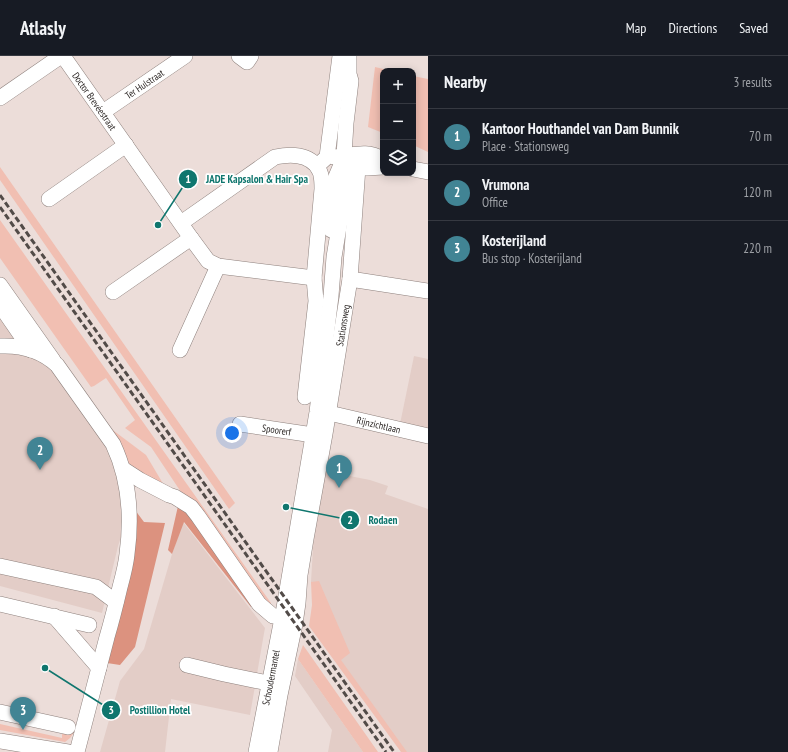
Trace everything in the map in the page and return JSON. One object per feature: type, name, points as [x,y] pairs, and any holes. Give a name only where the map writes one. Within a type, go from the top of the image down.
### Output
[{"type":"street","name":"Doctor Brevéestraat","points":[[0,98],[62,56],[208,261],[218,266]]},
{"type":"street","name":"Ter Hulstraat","points":[[103,112],[185,56]]},
{"type":"street","points":[[305,397],[316,301],[314,278],[322,189],[318,161],[340,56]]},
{"type":"street","name":"Stationsweg","points":[[296,619],[313,435],[328,327],[334,257],[345,191],[344,156],[351,81],[349,74],[349,56]]},
{"type":"street","name":"Stationsweg","points":[[351,81],[356,75],[359,56]]},
{"type":"street","points":[[49,199],[126,145]]},
{"type":"street","points":[[181,223],[275,157],[298,155],[318,161],[360,153],[380,157]]},
{"type":"street","points":[[344,156],[351,166],[367,168],[380,167]]},
{"type":"street","name":"Stationsweg","points":[[284,603],[329,413],[350,279],[358,167]]},
{"type":"street","points":[[416,170],[428,172]]},
{"type":"street","points":[[113,292],[191,238]]},
{"type":"street","points":[[180,350],[218,266],[314,278]]},
{"type":"street","points":[[350,279],[428,292]]},
{"type":"street","points":[[0,284],[113,444],[118,455],[127,492],[129,511],[127,556],[77,752]]},
{"type":"street","points":[[0,304],[31,350]]},
{"type":"street","points":[[0,346],[14,346],[31,350],[47,357],[57,366]]},
{"type":"street","name":"Rijnzichtlaan","points":[[329,413],[428,436]]},
{"type":"street","name":"Spoorerf","points":[[240,424],[313,435]]},
{"type":"street","points":[[122,469],[191,507],[259,604],[273,616]]},
{"type":"street","points":[[0,566],[96,587],[116,602]]},
{"type":"street","name":"Schoudermantel","points":[[256,752],[284,603]]},
{"type":"street","points":[[0,604],[89,625]]},
{"type":"street","points":[[60,618],[100,663]]},
{"type":"street","name":"Schoudermantel","points":[[270,752],[296,619]]},
{"type":"street","points":[[187,665],[268,683]]},
{"type":"street","points":[[0,712],[68,727]]},
{"type":"street","points":[[0,741],[68,752]]},
{"type":"shaded area","points":[[375,67],[380,68],[380,132],[368,127]]},
{"type":"shaded area","points":[[416,77],[428,79],[428,152],[416,146]]},
{"type":"shaded area","points":[[0,167],[235,503],[229,509],[0,180]]},
{"type":"shaded area","points":[[0,220],[271,603],[271,612],[185,498],[151,447],[125,428],[135,420],[106,378],[91,387],[0,258]]},
{"type":"shaded area","points":[[0,276],[120,442],[133,501],[118,546],[102,613],[0,586]]},
{"type":"shaded area","points":[[414,356],[428,359],[428,430],[400,424]]},
{"type":"shaded area","points":[[110,428],[146,455],[168,492],[128,470]]},
{"type":"shaded area","points":[[324,471],[370,480],[388,486],[385,494],[428,509],[428,752],[406,752],[339,658],[311,582],[314,531]]},
{"type":"shaded area","points":[[178,506],[186,509],[253,604],[251,607],[184,522],[172,554],[168,550]]},
{"type":"shaded area","points":[[135,510],[144,522],[165,523],[135,647],[120,665],[107,663]]},
{"type":"shaded area","points":[[183,522],[265,628],[250,715],[171,699],[165,752],[100,752],[120,681],[144,649]]},
{"type":"shaded area","points":[[319,581],[350,653],[341,660],[407,752],[401,752],[309,626],[312,605],[311,582]]},
{"type":"shaded area","points":[[303,645],[378,752],[363,752],[298,659]]},
{"type":"shaded area","points":[[298,659],[363,752],[328,752],[332,730],[295,676]]},
{"type":"shaded area","points":[[0,724],[62,738],[62,729],[75,731],[65,742],[0,730]]},
{"type":"railway","points":[[0,195],[394,752]]},
{"type":"railway","points":[[0,207],[386,752]]},
{"type":"place","name":"JADE Kapsalon & Hair Spa","points":[[158,225]]},
{"type":"place","name":"Vrumona","points":[[40,470]]},
{"type":"place","name":"Kantoor Houthandel van Dam Bunnik","points":[[339,488]]},
{"type":"place","name":"Rodaen","points":[[286,507]]},
{"type":"place","name":"Postillion Hotel","points":[[45,668]]},
{"type":"place","name":"Kosterijland","points":[[23,730]]}]
